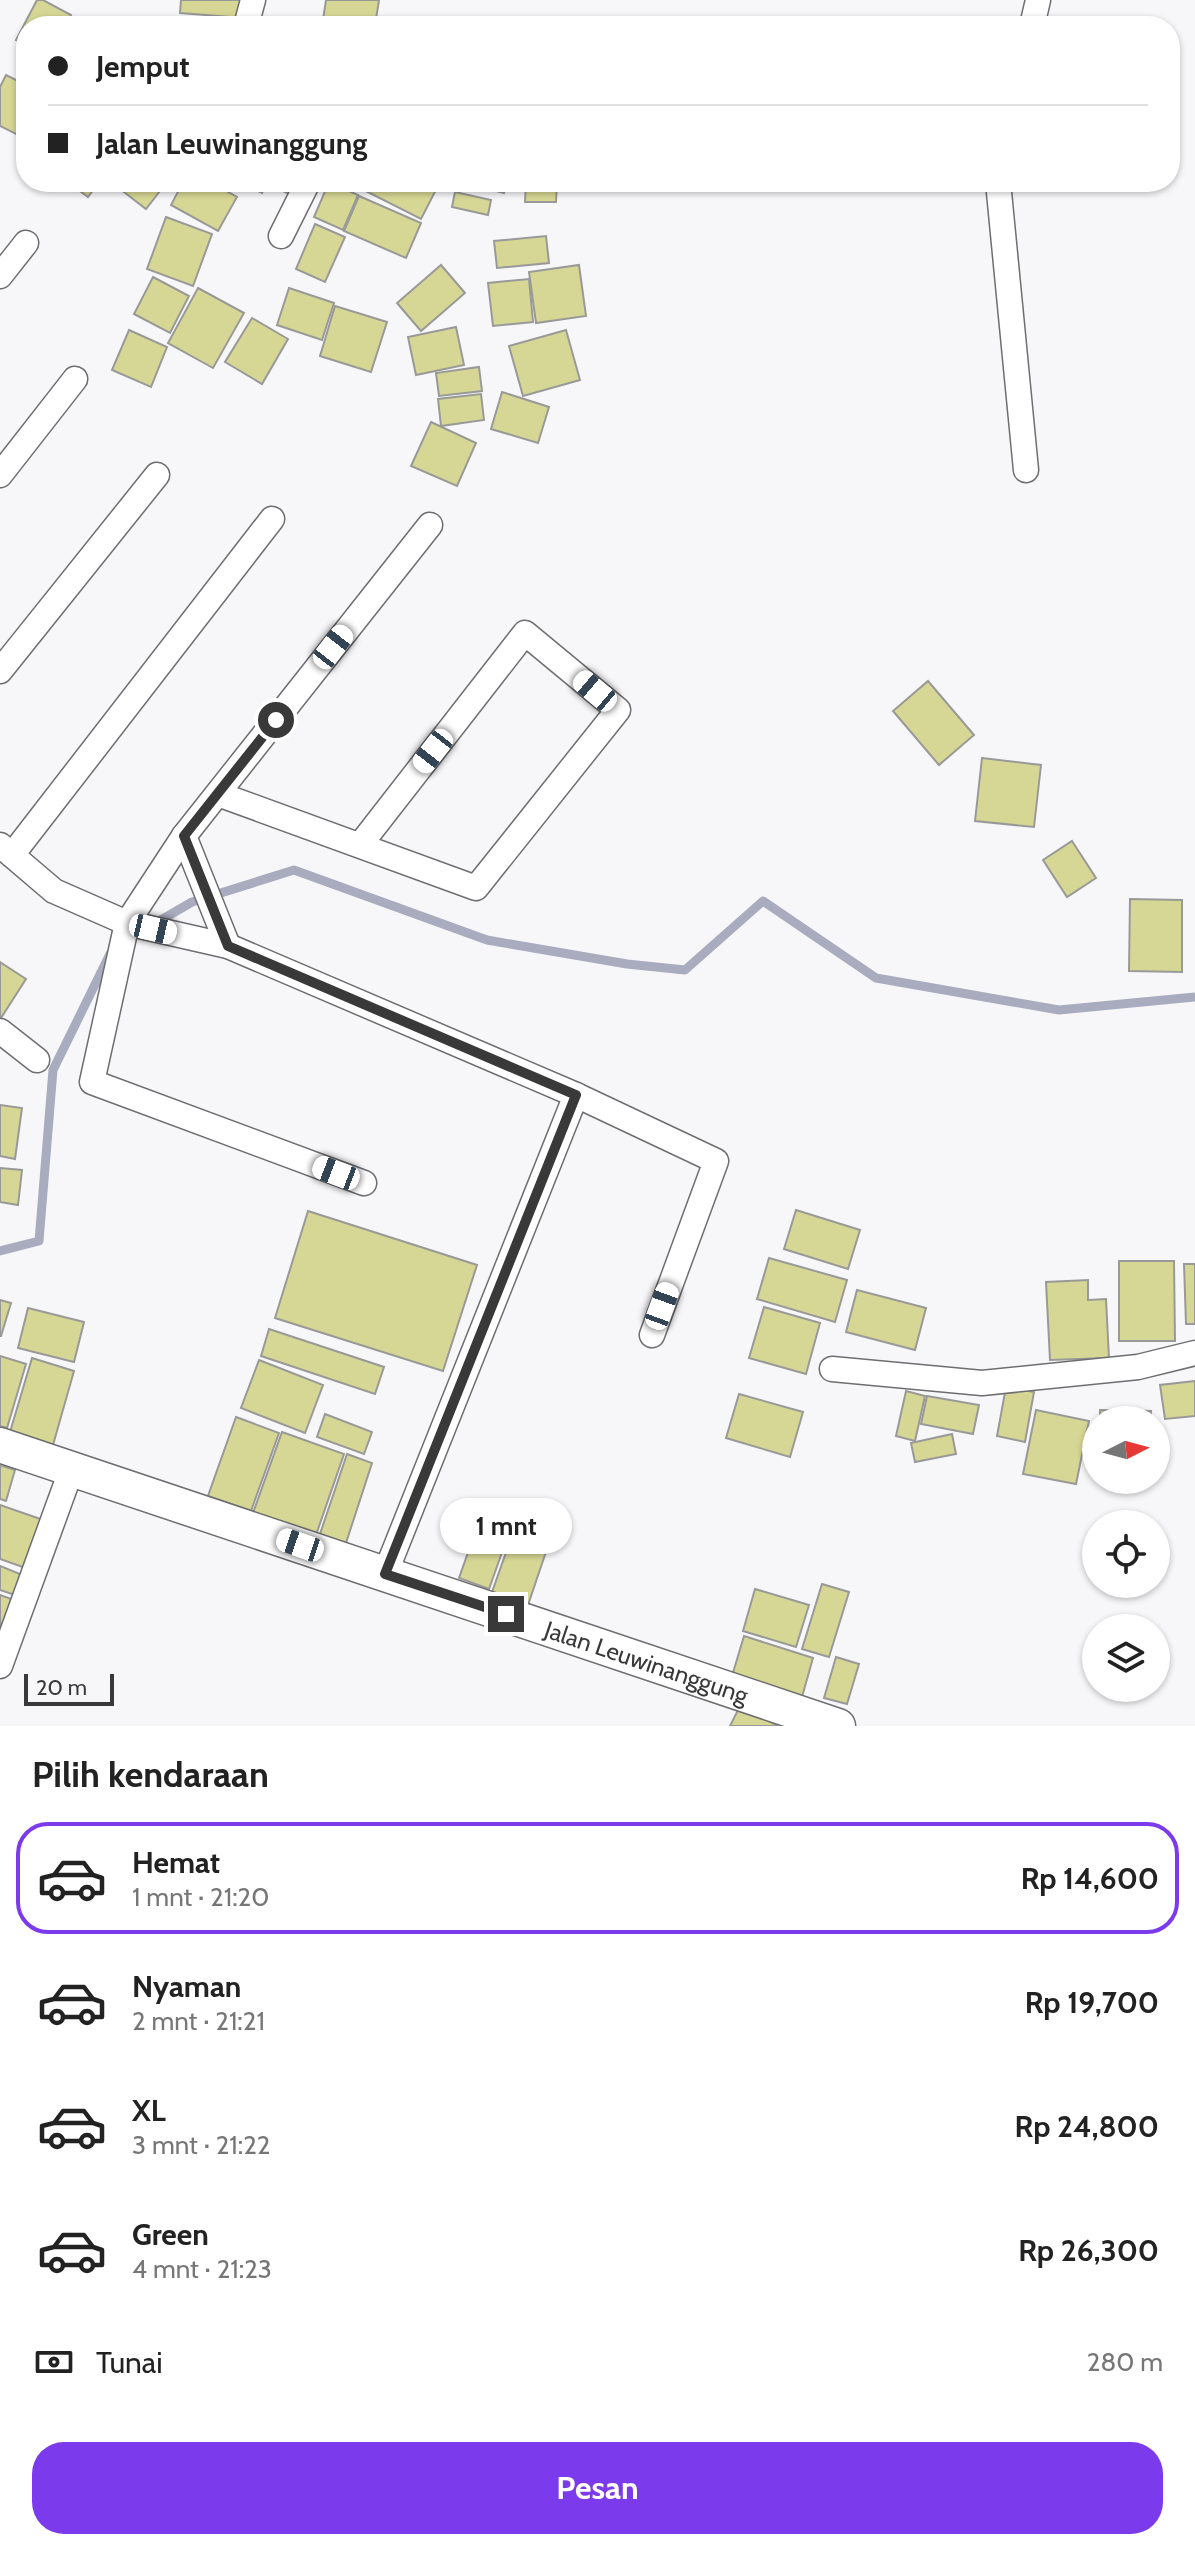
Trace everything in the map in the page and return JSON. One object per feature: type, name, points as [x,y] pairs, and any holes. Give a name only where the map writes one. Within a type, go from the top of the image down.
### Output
[{"type":"main road","name":"Jalan Leuwinanggung","points":[[0,1445],[838,1726]]},
{"type":"street","points":[[281,236],[303,192]]},
{"type":"street","points":[[999,192],[1026,470]]},
{"type":"street","points":[[0,276],[26,243]]},
{"type":"street","points":[[0,475],[75,379]]},
{"type":"street","points":[[0,671],[157,475]]},
{"type":"street","points":[[272,519],[6,850],[54,891],[127,923],[228,946],[576,1095],[716,1161],[652,1335]]},
{"type":"street","points":[[364,1183],[92,1082],[127,923],[184,836],[430,525]]},
{"type":"street","points":[[218,794],[476,888],[618,710],[525,633],[360,845]]},
{"type":"street","points":[[184,836],[228,946]]},
{"type":"street","points":[[0,1031],[37,1060]]},
{"type":"street","points":[[385,1574],[576,1095]]},
{"type":"street","points":[[832,1369],[982,1383],[1138,1367],[1195,1353]]},
{"type":"street","points":[[0,1666],[72,1468]]},
{"type":"building","points":[[37,0],[43,0],[71,15],[71,16],[29,16]]},
{"type":"building","points":[[181,0],[245,0],[244,16],[180,13]]},
{"type":"building","points":[[326,0],[379,0],[377,16],[324,16]]},
{"type":"building","points":[[6,75],[16,80],[16,134],[0,126],[0,87]]},
{"type":"building","points":[[124,192],[159,192],[146,209]]},
{"type":"building","points":[[178,192],[228,192],[237,197],[218,231],[171,205]]},
{"type":"building","points":[[325,192],[358,195],[343,230],[314,217]]},
{"type":"building","points":[[368,192],[435,192],[421,219]]},
{"type":"building","points":[[455,192],[491,200],[488,215],[452,207]]},
{"type":"building","points":[[526,192],[556,192],[556,202],[525,202]]},
{"type":"building","points":[[359,196],[421,223],[406,258],[344,231]]},
{"type":"building","points":[[166,217],[212,234],[193,286],[147,269]]},
{"type":"building","points":[[315,224],[345,237],[325,282],[296,269]]},
{"type":"building","points":[[546,236],[549,263],[497,268],[494,241]]},
{"type":"building","points":[[441,265],[465,293],[421,331],[397,303]]},
{"type":"building","points":[[579,265],[586,316],[536,323],[529,272]]},
{"type":"building","points":[[153,277],[189,296],[170,333],[134,314]]},
{"type":"building","points":[[529,279],[533,322],[493,326],[488,283]]},
{"type":"building","points":[[198,288],[244,313],[213,368],[168,343]]},
{"type":"building","points":[[289,288],[334,303],[322,340],[277,325]]},
{"type":"building","points":[[335,306],[387,322],[371,372],[320,356]]},
{"type":"building","points":[[252,318],[288,339],[262,384],[225,362]]},
{"type":"building","points":[[456,327],[464,365],[416,375],[408,337]]},
{"type":"building","points":[[129,330],[167,347],[151,387],[112,370]]},
{"type":"building","points":[[566,330],[580,380],[523,396],[509,346]]},
{"type":"building","points":[[479,367],[482,391],[439,396],[436,373]]},
{"type":"building","points":[[502,392],[549,407],[538,443],[491,429]]},
{"type":"building","points":[[481,394],[484,420],[441,426],[438,399]]},
{"type":"building","points":[[431,422],[476,443],[457,486],[411,466]]},
{"type":"building","points":[[928,681],[974,735],[939,765],[893,711]]},
{"type":"building","points":[[982,758],[1041,765],[1034,827],[975,821]]},
{"type":"building","points":[[1072,841],[1096,878],[1067,897],[1043,860]]},
{"type":"building","points":[[1130,899],[1182,900],[1182,972],[1129,971]]},
{"type":"building","points":[[0,962],[26,979],[1,1018],[0,1018]]},
{"type":"building","points":[[0,1105],[22,1108],[15,1159],[0,1156]]},
{"type":"building","points":[[0,1168],[22,1170],[18,1205],[0,1202]]},
{"type":"building","points":[[796,1210],[860,1230],[848,1269],[784,1249]]},
{"type":"building","points":[[308,1211],[477,1265],[443,1371],[275,1318]]},
{"type":"building","points":[[769,1258],[847,1280],[835,1322],[757,1299]]},
{"type":"building","points":[[1119,1261],[1174,1261],[1175,1341],[1119,1341]]},
{"type":"building","points":[[1184,1264],[1195,1264],[1195,1324],[1186,1324]]},
{"type":"building","points":[[1088,1280],[1088,1300],[1106,1299],[1109,1358],[1050,1360],[1046,1282]]},
{"type":"building","points":[[857,1290],[926,1308],[915,1350],[846,1332]]},
{"type":"building","points":[[0,1300],[11,1303],[1,1336],[0,1336]]},
{"type":"building","points":[[764,1307],[820,1323],[806,1374],[749,1358]]},
{"type":"building","points":[[28,1308],[84,1322],[74,1362],[18,1348]]},
{"type":"building","points":[[269,1329],[384,1367],[375,1394],[261,1356]]},
{"type":"building","points":[[0,1356],[26,1364],[7,1428],[0,1426]]},
{"type":"building","points":[[32,1358],[74,1371],[53,1445],[10,1432]]},
{"type":"building","points":[[259,1360],[323,1385],[305,1433],[241,1408]]},
{"type":"building","points":[[1195,1381],[1195,1416],[1170,1418],[1170,1406],[1163,1406],[1160,1385]]},
{"type":"building","points":[[1006,1387],[1034,1392],[1025,1442],[997,1436]]},
{"type":"building","points":[[906,1391],[925,1396],[915,1441],[896,1436]]},
{"type":"building","points":[[739,1394],[803,1412],[790,1457],[726,1438]]},
{"type":"building","points":[[927,1396],[979,1405],[973,1434],[921,1424]]},
{"type":"building","points":[[1036,1410],[1082,1420],[1082,1455],[1076,1484],[1023,1474]]},
{"type":"building","points":[[325,1414],[372,1432],[364,1454],[317,1437]]},
{"type":"building","points":[[236,1417],[279,1433],[251,1511],[208,1496]]},
{"type":"building","points":[[282,1432],[344,1454],[316,1535],[253,1513]]},
{"type":"building","points":[[952,1434],[956,1454],[915,1462],[911,1443]]},
{"type":"building","points":[[347,1454],[372,1463],[346,1543],[320,1534]]},
{"type":"building","points":[[0,1465],[15,1470],[6,1501],[0,1499]]},
{"type":"building","points":[[487,1499],[517,1510],[489,1589],[459,1578]]},
{"type":"building","points":[[0,1505],[46,1521],[31,1570],[0,1559]]},
{"type":"building","points":[[520,1513],[555,1525],[527,1608],[491,1595]]},
{"type":"building","points":[[0,1566],[25,1576],[18,1596],[0,1590]]},
{"type":"building","points":[[822,1584],[849,1592],[829,1657],[802,1649]]},
{"type":"building","points":[[755,1589],[809,1605],[796,1647],[743,1631]]},
{"type":"building","points":[[0,1595],[14,1600],[3,1629],[0,1627]]},
{"type":"building","points":[[744,1636],[813,1658],[802,1697],[732,1676]]},
{"type":"building","points":[[836,1657],[859,1664],[847,1704],[824,1698]]},
{"type":"building","points":[[740,1706],[778,1726],[730,1726]]},
{"type":"waterway","points":[[154,924],[192,902],[294,870],[487,940],[627,964],[685,970],[763,901],[876,978],[1059,1010],[1195,997]]},
{"type":"waterway","points":[[0,1251],[39,1241],[53,1070],[110,954]]},
{"type":"route","points":[[276,720],[184,836],[228,946],[576,1095],[385,1574],[506,1614]]}]
